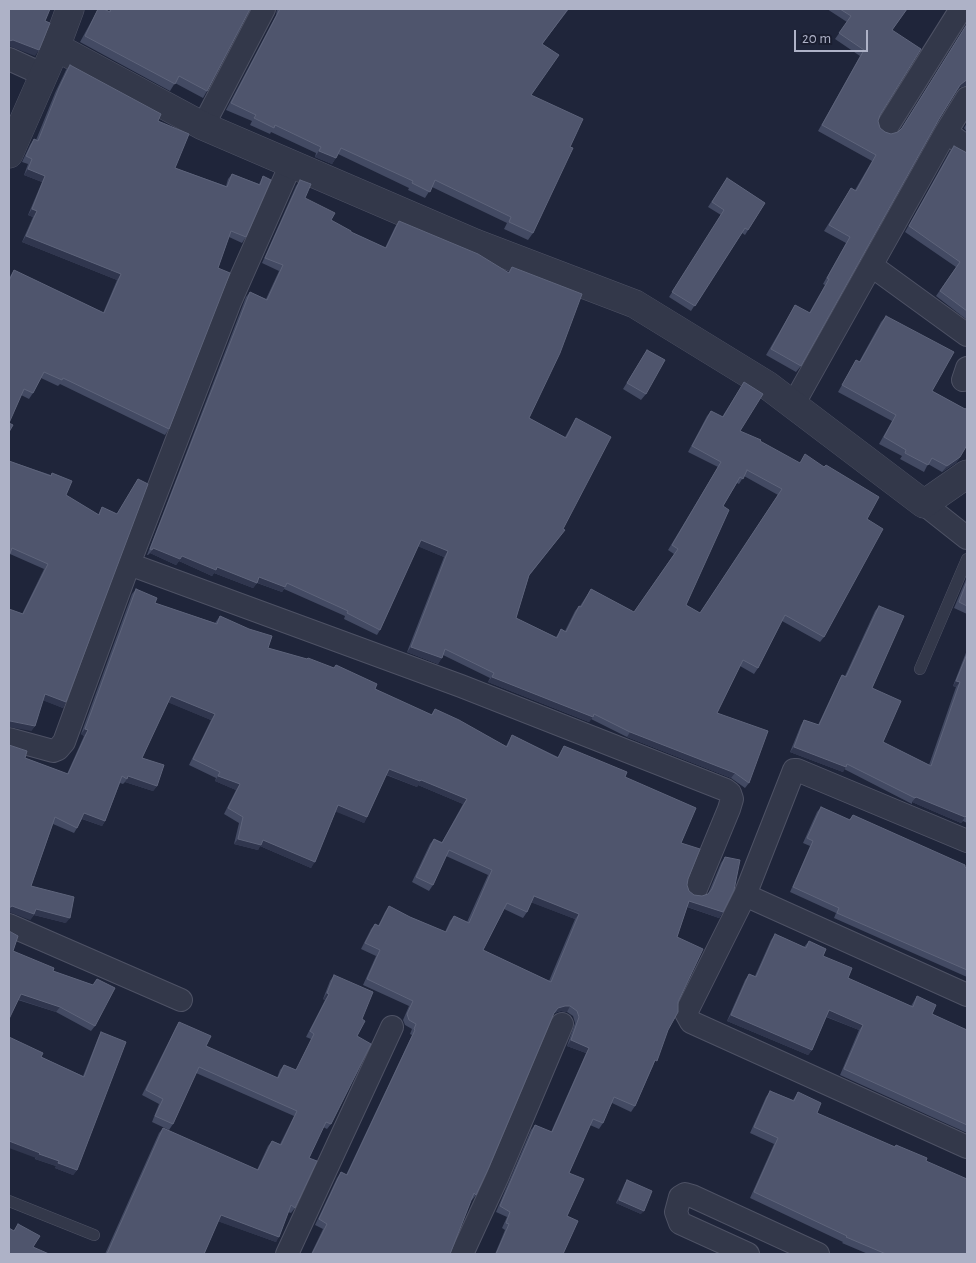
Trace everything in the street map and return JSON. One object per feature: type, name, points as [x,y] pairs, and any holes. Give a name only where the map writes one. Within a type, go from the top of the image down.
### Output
[{"type":"street","points":[[9,154],[56,48],[70,9]]},
{"type":"street","points":[[203,126],[264,9]]},
{"type":"street","points":[[887,127],[961,9]]},
{"type":"street","points":[[56,48],[203,126],[475,243],[635,304],[768,385],[967,538]]},
{"type":"street","points":[[9,59],[44,75]]},
{"type":"street","points":[[794,406],[946,132],[967,98]]},
{"type":"street","points":[[946,132],[967,147]]},
{"type":"street","points":[[9,738],[53,751],[58,749],[64,742],[129,564],[230,302],[291,164]]},
{"type":"street","points":[[872,266],[967,335]]},
{"type":"street","points":[[924,504],[967,474]]},
{"type":"street","points":[[129,564],[461,686],[726,790],[730,793],[732,799],[729,809],[696,889]]},
{"type":"street","points":[[967,841],[795,770],[792,772],[745,895],[686,1013],[691,1022],[967,1147]]},
{"type":"street","points":[[745,895],[967,995]]},
{"type":"street","points":[[9,925],[181,1000]]},
{"type":"street","points":[[462,1254],[497,1178],[562,1024]]},
{"type":"street","points":[[287,1254],[392,1027]]},
{"type":"street","points":[[748,1254],[680,1223],[676,1212],[680,1197],[685,1194],[692,1196],[818,1254]]},
{"type":"lane","points":[[920,669],[967,559]]},
{"type":"lane","points":[[9,1201],[94,1235]]},
{"type":"building","points":[[9,9],[50,9],[45,21],[50,23],[39,50],[13,40],[9,41]]},
{"type":"building","points":[[98,9],[110,12],[111,9],[250,9],[207,91],[179,76],[175,84],[85,36]]},
{"type":"building","points":[[280,9],[568,9],[542,44],[559,55],[531,95],[583,119],[570,147],[573,148],[533,233],[509,222],[511,217],[435,180],[430,192],[412,183],[413,181],[341,148],[336,158],[319,151],[321,147],[275,125],[274,128],[254,118],[256,115],[231,103]]},
{"type":"building","points":[[840,9],[907,9],[892,30],[921,49],[880,115],[878,121],[880,128],[885,132],[891,134],[898,132],[902,128],[967,24],[967,80],[960,85],[939,119],[801,366],[771,349],[795,305],[810,313],[829,279],[827,278],[850,237],[829,225],[851,188],[856,191],[876,155],[822,125],[864,50],[839,33],[851,16]]},
{"type":"building","points":[[70,65],[161,114],[158,121],[189,134],[175,168],[227,187],[232,174],[260,185],[263,176],[271,180],[246,237],[231,231],[218,268],[230,273],[169,429],[63,378],[62,380],[44,372],[33,393],[24,389],[9,423],[9,281],[14,270],[104,313],[121,274],[26,236],[37,211],[32,209],[45,176],[28,169],[32,159],[26,156],[34,139],[38,141]]},
{"type":"building","points":[[954,146],[967,153],[967,311],[940,291],[960,262],[909,226]]},
{"type":"building","points":[[727,178],[765,203],[748,230],[745,228],[695,306],[672,292],[724,210],[712,202]]},
{"type":"building","points":[[300,180],[311,184],[305,198],[335,213],[331,220],[351,232],[386,248],[399,221],[478,254],[509,273],[512,267],[582,294],[560,353],[529,418],[566,438],[576,418],[611,437],[563,529],[565,530],[529,575],[516,618],[557,638],[561,629],[566,632],[579,606],[581,607],[591,589],[634,612],[678,549],[672,545],[721,462],[692,446],[711,411],[723,417],[744,382],[763,394],[740,431],[761,440],[800,463],[805,454],[824,467],[826,465],[879,497],[867,519],[883,529],[824,637],[785,615],[758,668],[743,660],[717,713],[768,731],[749,783],[735,773],[630,732],[594,714],[593,717],[492,677],[494,673],[445,649],[442,658],[411,647],[448,551],[421,540],[380,630],[347,613],[348,611],[287,583],[285,587],[259,577],[257,583],[217,567],[216,570],[182,556],[180,559],[153,548],[152,550],[150,549],[250,292],[267,300],[283,265],[265,258]],"holes":[[[747,470],[782,489],[700,613],[686,605],[729,510],[723,506],[740,477],[743,479]]]},
{"type":"building","points":[[886,316],[954,352],[932,391],[965,409],[967,408],[967,445],[960,457],[947,466],[932,458],[928,465],[905,453],[906,450],[884,437],[896,415],[842,385],[856,360],[860,362]]},
{"type":"building","points":[[647,350],[665,360],[646,394],[627,383]]},
{"type":"building","points":[[9,423],[13,425],[9,432]]},
{"type":"building","points":[[9,461],[51,476],[52,473],[72,481],[66,495],[99,515],[102,507],[117,514],[138,479],[148,484],[66,702],[45,694],[35,726],[9,721],[9,609],[23,614],[48,564],[12,548],[9,556]]},
{"type":"building","points":[[967,581],[967,606],[959,602]]},
{"type":"building","points":[[136,589],[157,598],[155,603],[217,624],[220,616],[249,629],[272,636],[268,648],[308,658],[334,668],[336,665],[377,684],[375,689],[432,715],[435,709],[507,747],[512,735],[558,758],[564,746],[627,772],[625,777],[696,808],[681,843],[700,849],[688,879],[689,891],[694,895],[702,896],[708,894],[712,889],[725,857],[740,860],[734,890],[723,912],[689,901],[677,937],[703,949],[678,1002],[678,1012],[668,1030],[657,1061],[655,1060],[635,1106],[614,1097],[603,1123],[593,1119],[569,1173],[584,1179],[567,1216],[578,1221],[563,1254],[496,1254],[509,1224],[506,1223],[510,1212],[500,1206],[535,1125],[552,1132],[589,1048],[571,1040],[579,1017],[577,1011],[570,1006],[558,1008],[554,1013],[489,1167],[476,1195],[474,1193],[450,1254],[312,1254],[327,1224],[319,1219],[341,1172],[347,1175],[415,1030],[416,1024],[409,1020],[407,1014],[413,1001],[367,979],[380,950],[365,943],[375,924],[379,926],[389,906],[446,932],[454,916],[469,923],[492,870],[449,850],[433,885],[416,877],[434,839],[442,843],[467,799],[389,769],[367,817],[338,805],[315,862],[263,840],[261,845],[238,839],[243,817],[228,808],[240,784],[218,776],[220,772],[193,759],[215,714],[171,696],[142,758],[164,765],[157,786],[128,776],[127,779],[122,776],[105,821],[84,813],[77,828],[55,817],[31,886],[74,897],[70,918],[36,909],[34,914],[12,906],[9,908],[9,745],[27,751],[25,758],[68,774],[88,730],[85,729]],"holes":[[[534,896],[579,914],[551,982],[483,950],[507,903],[527,912]]]},
{"type":"building","points":[[879,606],[904,616],[872,688],[901,701],[883,742],[931,766],[960,682],[956,681],[967,654],[967,816],[965,817],[915,798],[847,764],[846,767],[794,747],[804,720],[819,725],[842,675],[846,677]]},
{"type":"building","points":[[821,807],[850,820],[853,815],[965,865],[967,868],[967,970],[837,913],[839,908],[793,887],[813,841],[807,838]]},
{"type":"building","points":[[9,931],[18,936],[13,951],[54,968],[53,971],[93,985],[97,979],[115,988],[95,1026],[60,1007],[21,994],[9,1019]]},
{"type":"building","points":[[775,934],[806,948],[809,941],[826,949],[823,956],[852,968],[848,978],[913,1007],[917,996],[936,1005],[932,1014],[967,1030],[967,1125],[844,1069],[863,1025],[829,1010],[812,1050],[731,1015],[749,974],[756,977]]},
{"type":"building","points":[[334,975],[373,992],[362,1019],[365,1021],[357,1036],[371,1044],[331,1124],[326,1122],[309,1158],[317,1161],[295,1208],[291,1205],[279,1237],[221,1215],[204,1254],[107,1254],[163,1128],[258,1170],[272,1141],[281,1145],[297,1111],[199,1067],[173,1124],[155,1116],[163,1099],[146,1090],[179,1022],[211,1036],[206,1046],[278,1078],[284,1065],[296,1070],[314,1034],[310,1031],[329,994],[327,993]]},
{"type":"building","points":[[101,1032],[126,1042],[77,1170],[9,1141],[9,1037],[43,1053],[41,1057],[84,1077]]},
{"type":"building","points":[[770,1091],[794,1101],[798,1092],[821,1103],[817,1113],[895,1147],[896,1145],[927,1158],[926,1161],[967,1179],[967,1254],[886,1254],[846,1237],[754,1192],[778,1138],[754,1127]]},
{"type":"building","points":[[627,1180],[652,1191],[644,1211],[619,1200]]},
{"type":"building","points":[[18,1224],[40,1236],[33,1247],[49,1254],[9,1254],[9,1228],[14,1231]]}]
